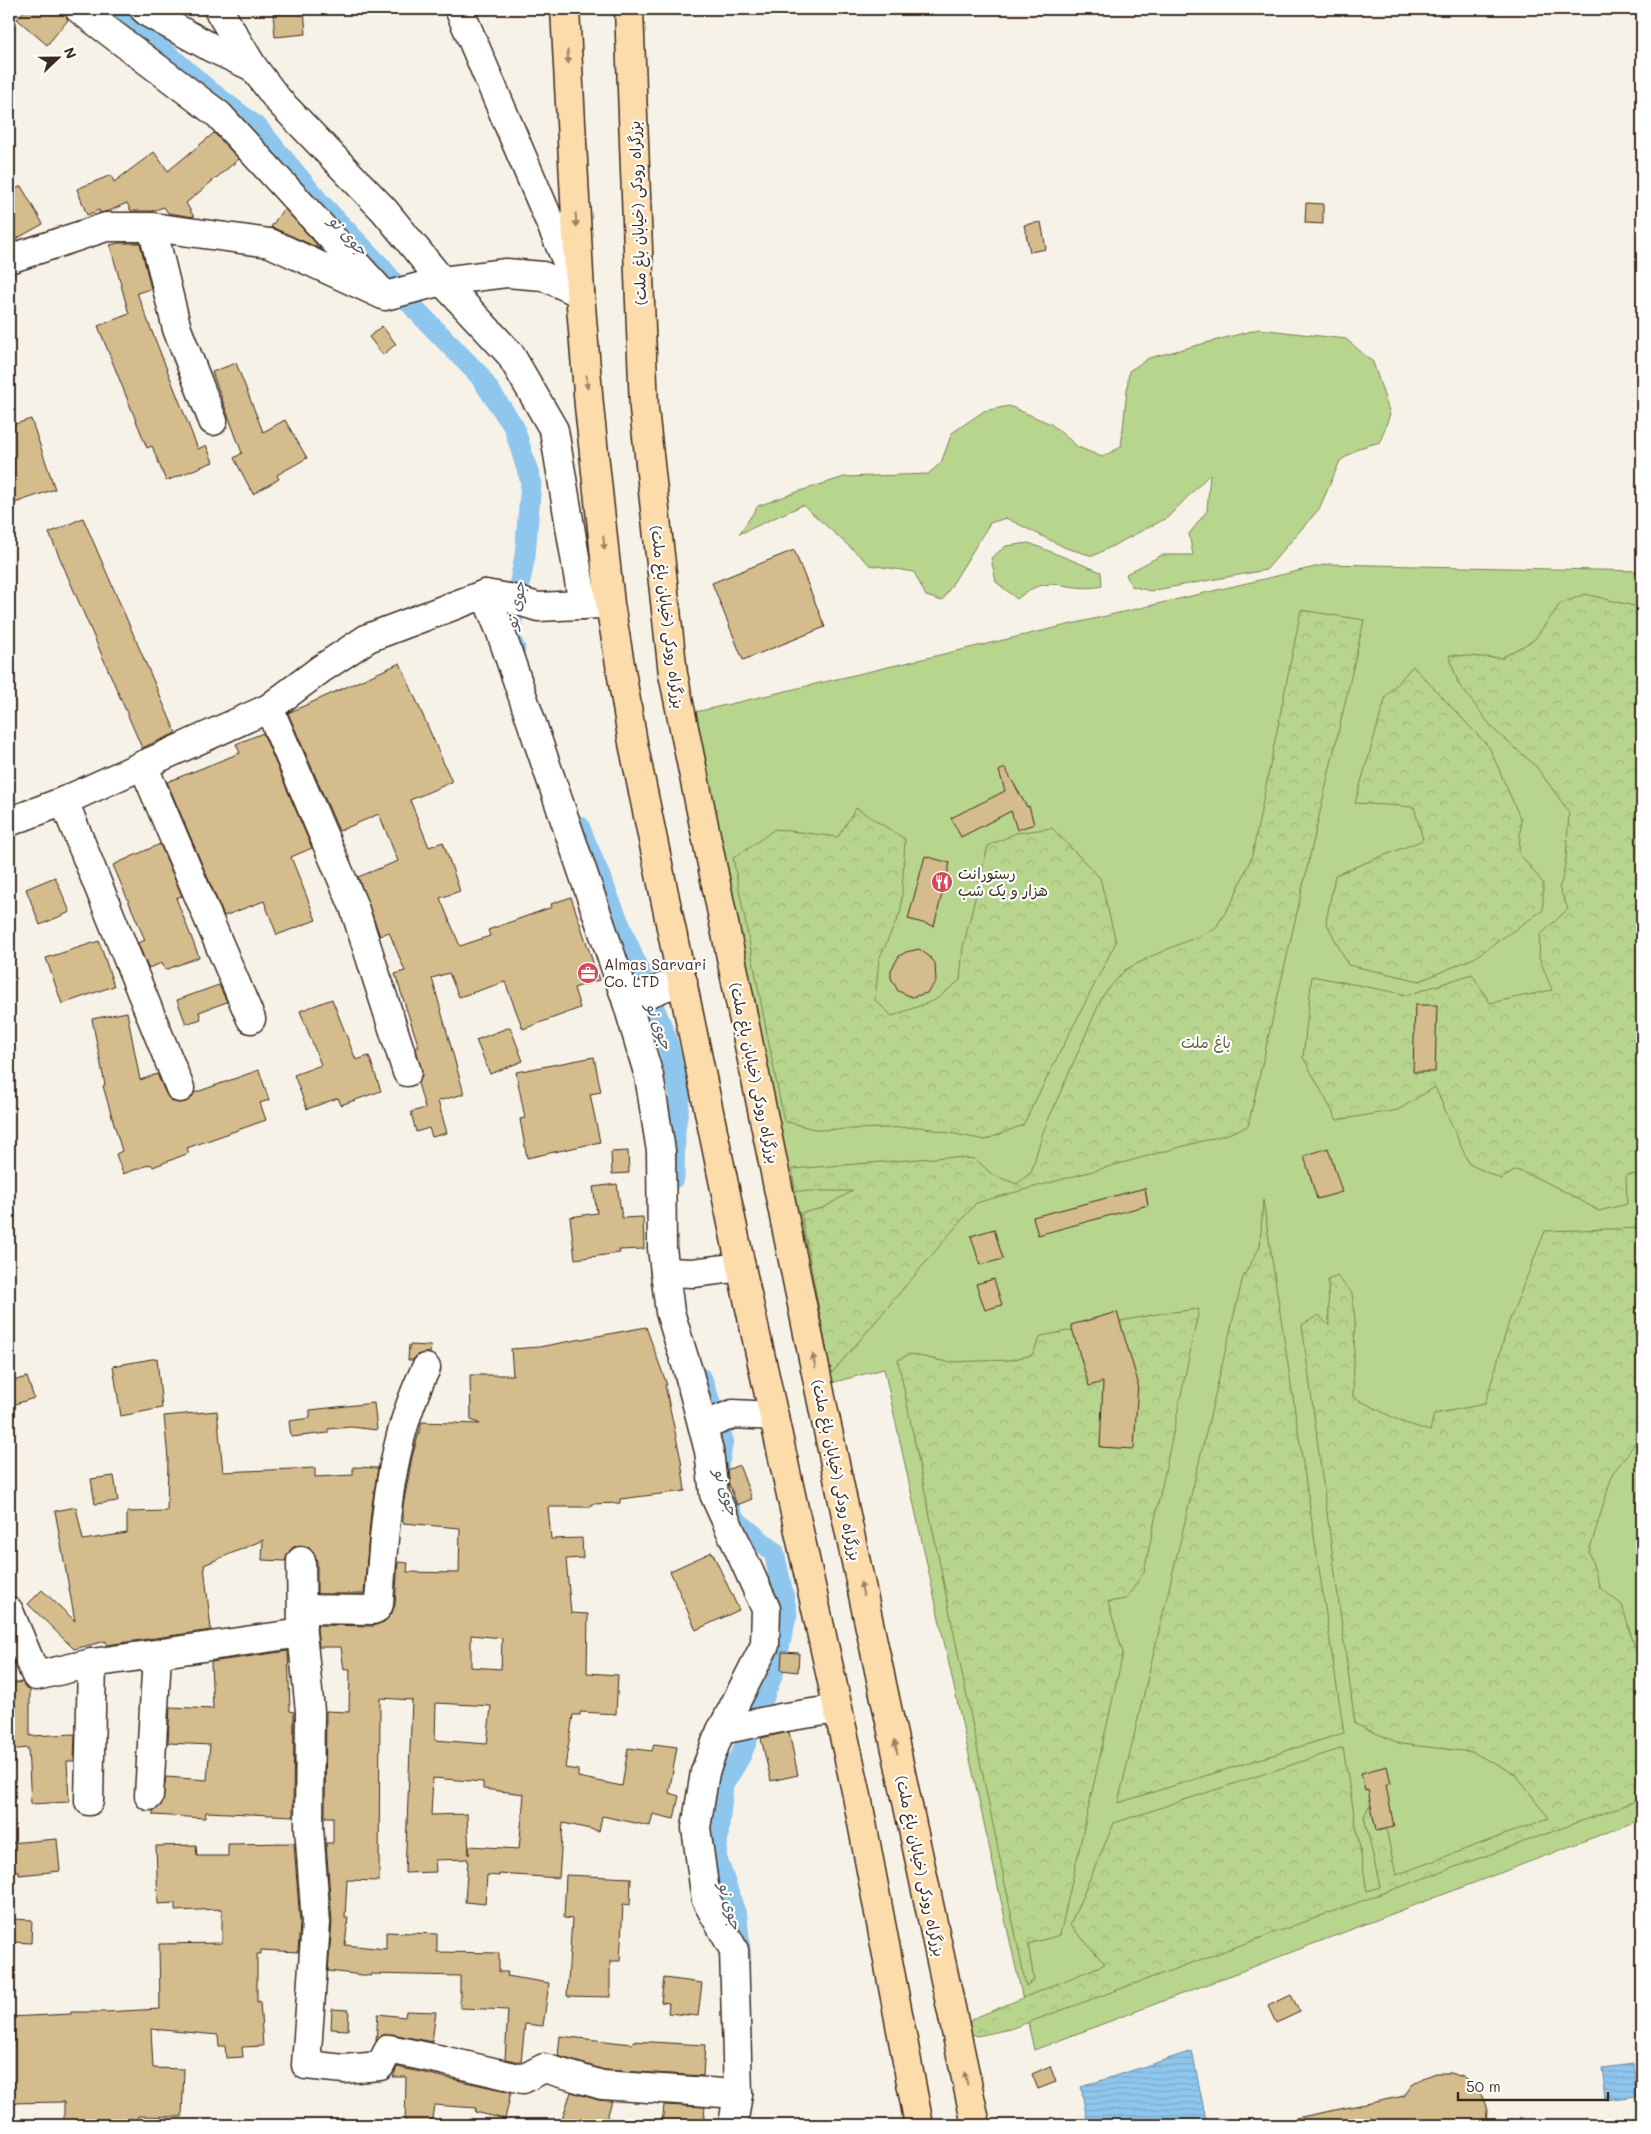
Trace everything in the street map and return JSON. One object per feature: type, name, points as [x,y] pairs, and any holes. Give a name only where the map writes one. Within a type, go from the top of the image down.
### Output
[{"type":"highway","points":[[565,9],[580,294],[589,406],[610,604],[633,742],[653,992],[741,1266],[858,1801],[919,2125]]},
{"type":"highway","name":"بزرگراه رودکی (خیابان باغ ملت)","points":[[630,9],[644,409],[673,674],[824,1412],[976,2125]]},
{"type":"street","points":[[79,9],[219,115],[385,296]]},
{"type":"street","points":[[144,9],[212,48],[254,67]]},
{"type":"street","points":[[218,9],[254,67],[278,100],[384,210],[442,281],[510,354],[554,430],[583,605]]},
{"type":"street","points":[[459,9],[580,294]]},
{"type":"street","points":[[9,259],[106,227],[152,227],[270,243],[385,296],[442,281],[506,273],[543,276],[580,294]]},
{"type":"street","points":[[152,227],[177,328],[214,420]]},
{"type":"street","points":[[9,822],[64,801],[269,708],[321,669],[368,638],[497,596],[538,607],[610,604]]},
{"type":"street","points":[[497,596],[500,630],[653,992],[649,1076],[661,1152],[662,1248],[676,1272],[670,1312],[690,1374],[716,1421],[709,1451],[714,1494],[766,1609],[765,1645],[732,1728],[705,1772],[696,1828],[706,1900],[734,1950],[738,2094],[733,2125]]},
{"type":"street","points":[[269,708],[354,906],[407,1072]]},
{"type":"street","points":[[143,765],[251,1019]]},
{"type":"street","points":[[64,801],[180,1088]]},
{"type":"street","points":[[676,1272],[741,1266]]},
{"type":"street","points":[[9,1611],[36,1676],[92,1663],[157,1655],[246,1640],[302,1621],[377,1608],[379,1604],[384,1537],[400,1432],[413,1394],[426,1368]]},
{"type":"street","points":[[716,1421],[774,1416]]},
{"type":"street","points":[[301,1560],[302,1621],[310,1711],[308,1827],[316,1923],[306,2065],[344,2069],[380,2066],[388,2050],[442,2060],[523,2079],[544,2068],[602,2085],[738,2094]]},
{"type":"street","points":[[149,1796],[157,1655]]},
{"type":"street","points":[[89,1801],[92,1663]]},
{"type":"street","points":[[732,1728],[838,1709]]},
{"type":"green space","points":[[1259,329],[1346,339],[1373,362],[1390,414],[1380,442],[1359,448],[1340,461],[1319,509],[1266,570],[1150,591],[1131,586],[1126,574],[1162,555],[1193,555],[1189,534],[1207,511],[1210,474],[1167,518],[1093,556],[1066,548],[1006,518],[990,523],[942,601],[926,596],[914,572],[870,565],[803,505],[739,534],[758,506],[844,477],[928,474],[941,463],[952,433],[984,411],[1009,406],[1051,424],[1078,447],[1102,457],[1121,447],[1129,371],[1149,358]]},
{"type":"green space","points":[[1029,543],[1101,572],[1102,586],[1090,588],[1049,584],[1029,590],[1017,599],[996,582],[991,558],[1006,546]]},
{"type":"green space","name":"باغ ملت","points":[[1328,564],[1642,571],[1642,1819],[1034,2050],[884,1369],[827,1384],[696,712]]},
{"type":"green space","points":[[1585,594],[1642,608],[1642,1174],[1626,1175],[1627,1204],[1599,1211],[1558,1188],[1516,1170],[1501,1179],[1469,1164],[1435,1087],[1398,1110],[1337,1120],[1303,1057],[1312,976],[1408,995],[1472,974],[1490,1003],[1552,990],[1539,957],[1540,935],[1568,909],[1559,887],[1566,859],[1569,812],[1535,765],[1495,731],[1458,683],[1449,655],[1501,658],[1534,640],[1560,604]]},
{"type":"green space","points":[[1301,610],[1364,620],[1248,1126],[1228,1134],[976,1203],[831,1374],[801,1213],[823,1208],[852,1191],[795,1191],[792,1169],[946,1157],[975,1159],[993,1175],[1017,1184],[1031,1172],[1043,1132],[1103,995],[1125,970],[1154,955],[1215,929],[1233,900],[1252,856]]},
{"type":"green space","points":[[1413,666],[1489,747],[1521,820],[1519,853],[1543,883],[1543,910],[1474,958],[1420,981],[1348,965],[1326,922],[1335,875],[1423,840],[1414,807],[1355,803],[1386,696]]},
{"type":"green space","points":[[856,808],[905,839],[901,911],[879,959],[875,1000],[892,1016],[935,1000],[960,980],[963,947],[988,846],[1016,833],[1052,828],[1100,878],[1116,942],[1023,1125],[985,1140],[920,1127],[818,1130],[784,1121],[733,858],[775,829],[838,837]]},
{"type":"green space","points":[[1263,1200],[1344,1733],[1118,1803],[1243,1277],[1260,1247]]},
{"type":"green space","points":[[1642,1228],[1642,1434],[1613,1473],[1589,1552],[1600,1588],[1622,1605],[1642,1671],[1642,1799],[1010,2029],[977,2036],[966,2031],[972,2019],[1105,1964],[1070,1925],[1114,1823],[1343,1748],[1367,1891],[1380,1887],[1364,1816],[1369,1806],[1382,1810],[1396,1875],[1549,1818],[1515,1774],[1472,1752],[1401,1744],[1355,1724],[1302,1325],[1319,1315],[1329,1326],[1328,1280],[1337,1276],[1352,1293],[1355,1319],[1353,1397],[1402,1422],[1430,1431],[1434,1414],[1485,1404],[1509,1322],[1545,1231]]},
{"type":"green space","points":[[1199,1309],[1144,1572],[1126,1599],[1108,1602],[1123,1653],[1060,1935],[1028,1944],[1034,1980],[1026,1986],[898,1360],[910,1354],[947,1362],[1010,1360],[1032,1355],[1041,1336],[1163,1313]]},
{"type":"water","points":[[1192,2051],[1207,2125],[1088,2125],[1081,2087]]},
{"type":"water","points":[[1633,2064],[1637,2096],[1606,2100],[1602,2068]]},
{"type":"building","points":[[26,9],[62,9],[68,20],[47,45],[17,19]]},
{"type":"building","points":[[283,9],[304,9],[306,34],[275,37],[273,13],[283,13]]},
{"type":"building","points":[[214,133],[239,159],[186,203],[194,217],[168,213],[164,207],[152,211],[131,211],[127,203],[109,211],[100,213],[99,210],[87,215],[77,189],[111,175],[114,182],[154,152],[168,171]]},
{"type":"building","points":[[21,186],[43,224],[16,239],[9,226],[9,193]]},
{"type":"building","points":[[1306,203],[1323,204],[1323,224],[1305,223]]},
{"type":"building","points":[[284,208],[321,249],[271,227]]},
{"type":"building","points":[[1041,222],[1046,249],[1030,252],[1024,225]]},
{"type":"building","points":[[140,243],[151,289],[137,293],[198,449],[206,445],[213,462],[166,481],[152,446],[147,448],[98,326],[129,314],[110,245]]},
{"type":"building","points":[[382,326],[396,344],[383,355],[369,337]]},
{"type":"building","points":[[236,363],[263,432],[285,420],[307,458],[277,475],[279,479],[253,494],[234,458],[242,453],[212,372]]},
{"type":"building","points":[[31,419],[55,489],[9,505],[9,426]]},
{"type":"building","points":[[83,518],[176,733],[142,748],[49,533]]},
{"type":"building","points":[[794,550],[825,627],[743,660],[712,583]]},
{"type":"building","points":[[400,663],[452,782],[410,800],[429,847],[443,842],[460,891],[440,898],[460,946],[490,936],[488,930],[552,907],[551,904],[571,897],[599,980],[574,988],[580,1008],[523,1029],[505,982],[459,997],[449,973],[432,978],[464,1094],[438,1101],[447,1133],[432,1137],[429,1128],[416,1132],[411,1112],[425,1108],[418,1083],[422,1075],[416,1048],[419,1047],[395,974],[405,971],[389,932],[380,936],[358,877],[398,861],[379,814],[339,831],[288,713]]},
{"type":"building","points":[[263,733],[312,848],[291,857],[316,920],[277,935],[264,901],[224,916],[167,782],[240,753],[236,744]]},
{"type":"building","points":[[1005,768],[1027,807],[1029,806],[1034,824],[1017,830],[1011,811],[961,837],[951,818],[1005,791],[999,771]]},
{"type":"building","points":[[160,844],[182,896],[176,898],[199,957],[165,970],[162,963],[148,968],[138,943],[145,940],[113,865]]},
{"type":"building","points":[[925,856],[950,863],[934,926],[908,919]]},
{"type":"building","points":[[55,877],[70,912],[40,925],[26,889]]},
{"type":"building","points":[[99,941],[114,986],[62,1004],[46,958]]},
{"type":"building","points":[[919,949],[935,963],[936,981],[927,993],[912,997],[898,991],[891,978],[891,970],[899,956]]},
{"type":"building","points":[[219,985],[227,1002],[199,1012],[201,1019],[186,1024],[177,1000]]},
{"type":"building","points":[[332,999],[356,1060],[369,1056],[381,1091],[341,1105],[338,1098],[307,1109],[294,1075],[321,1065],[300,1011]]},
{"type":"building","points":[[1415,1005],[1437,1005],[1435,1072],[1413,1072]]},
{"type":"building","points":[[127,1012],[140,1080],[157,1074],[171,1101],[178,1103],[186,1102],[194,1093],[259,1070],[269,1100],[260,1103],[266,1120],[187,1148],[189,1153],[153,1167],[151,1164],[123,1174],[116,1154],[122,1151],[103,1086],[105,1085],[92,1019]]},
{"type":"building","points":[[510,1027],[523,1061],[490,1074],[476,1040]]},
{"type":"building","points":[[594,1057],[601,1092],[590,1094],[600,1142],[527,1158],[520,1119],[525,1118],[516,1072]]},
{"type":"building","points":[[1328,1148],[1342,1192],[1317,1199],[1304,1156]]},
{"type":"building","points":[[628,1151],[629,1173],[612,1174],[611,1152]]},
{"type":"building","points":[[617,1184],[622,1218],[643,1217],[644,1249],[619,1250],[620,1253],[575,1259],[570,1217],[597,1213],[593,1187]]},
{"type":"building","points":[[1145,1188],[1148,1205],[1038,1235],[1033,1217]]},
{"type":"building","points":[[994,1229],[1003,1259],[980,1265],[971,1236]]},
{"type":"building","points":[[994,1279],[1002,1305],[985,1310],[976,1284]]},
{"type":"building","points":[[1117,1312],[1138,1382],[1134,1449],[1100,1447],[1103,1382],[1089,1386],[1071,1325]]},
{"type":"building","points":[[646,1327],[667,1385],[665,1385],[681,1460],[685,1491],[620,1499],[620,1503],[591,1504],[591,1507],[548,1507],[551,1539],[582,1538],[583,1558],[566,1559],[571,1613],[588,1614],[587,1673],[618,1675],[616,1714],[580,1712],[580,1715],[573,1715],[565,1768],[578,1770],[578,1777],[622,1786],[628,1748],[652,1751],[654,1744],[677,1747],[669,1793],[679,1796],[674,1819],[653,1814],[650,1826],[602,1816],[599,1831],[563,1823],[559,1878],[487,1875],[485,1904],[465,1902],[468,1859],[435,1860],[436,1872],[405,1873],[412,1700],[380,1698],[379,1881],[347,1880],[345,1918],[348,1918],[345,1945],[386,1949],[386,1932],[437,1934],[437,1952],[499,1953],[499,1972],[508,1972],[507,1976],[549,1983],[543,2026],[525,2024],[521,2062],[505,2059],[508,2010],[460,2008],[460,1976],[371,1974],[371,1976],[328,1971],[332,1922],[326,1843],[333,1843],[333,1817],[325,1817],[326,1711],[349,1712],[350,1669],[344,1670],[341,1647],[319,1647],[317,1629],[318,1625],[373,1626],[384,1622],[391,1615],[395,1605],[398,1562],[408,1563],[407,1572],[459,1573],[460,1528],[403,1523],[403,1506],[412,1457],[422,1422],[480,1424],[471,1420],[470,1375],[513,1375],[511,1349],[539,1347]],"holes":[[[471,1635],[502,1638],[501,1669],[471,1667]],[[436,1703],[491,1706],[487,1744],[435,1740]],[[433,1778],[483,1782],[483,1789],[524,1794],[519,1849],[469,1846],[469,1855],[467,1814],[431,1815]]]},
{"type":"building","points":[[409,1345],[431,1346],[430,1353],[417,1355],[413,1360],[408,1360]]},
{"type":"building","points":[[157,1358],[162,1408],[121,1416],[113,1366]]},
{"type":"building","points":[[27,1377],[34,1398],[9,1406],[9,1382]]},
{"type":"building","points":[[374,1403],[377,1430],[351,1427],[328,1429],[328,1433],[291,1437],[289,1421],[310,1418],[310,1410]]},
{"type":"building","points":[[217,1411],[223,1472],[315,1468],[315,1477],[353,1475],[353,1467],[378,1468],[371,1511],[364,1594],[317,1594],[317,1561],[314,1553],[308,1547],[300,1545],[293,1547],[285,1561],[262,1560],[263,1540],[204,1565],[211,1630],[106,1645],[106,1641],[74,1649],[28,1604],[42,1590],[75,1621],[55,1511],[76,1507],[83,1540],[127,1533],[127,1512],[167,1511],[168,1459],[164,1416]]},
{"type":"building","points":[[739,1465],[752,1499],[737,1505],[729,1484],[727,1470]]},
{"type":"building","points":[[114,1476],[118,1501],[95,1504],[91,1479]]},
{"type":"building","points":[[712,1552],[739,1610],[696,1630],[670,1571]]},
{"type":"building","points":[[288,1651],[290,1711],[294,1712],[293,1816],[206,1812],[205,1818],[153,1815],[153,1811],[162,1804],[166,1777],[207,1780],[210,1745],[168,1743],[170,1707],[213,1709],[211,1662]]},
{"type":"building","points":[[782,1652],[799,1653],[798,1672],[781,1670]]},
{"type":"building","points":[[22,1682],[30,1690],[30,1736],[75,1734],[74,1761],[67,1761],[69,1802],[31,1804],[28,1748],[9,1750],[9,1684]]},
{"type":"building","points":[[789,1732],[798,1775],[771,1781],[761,1738]]},
{"type":"building","points":[[1387,1766],[1391,1784],[1386,1785],[1394,1827],[1376,1831],[1368,1790],[1365,1791],[1361,1773]]},
{"type":"building","points":[[57,1839],[60,1871],[19,1875],[19,1871],[9,1871],[9,1843]]},
{"type":"building","points":[[294,1843],[300,1923],[298,1952],[261,1950],[261,1954],[257,1954],[257,2002],[260,2001],[263,2046],[242,2047],[243,2057],[226,2058],[225,2046],[219,2046],[218,2035],[151,2029],[153,2068],[184,2069],[182,2117],[138,2116],[137,2125],[64,2124],[64,2102],[9,2103],[9,2017],[71,2014],[71,2012],[160,2009],[159,1944],[222,1943],[222,1909],[175,1911],[175,1903],[158,1904],[156,1846],[196,1845],[197,1856],[228,1856],[228,1844]]},
{"type":"building","points":[[566,1875],[631,1878],[630,1905],[623,1904],[620,1961],[610,1961],[610,1997],[567,1996],[572,1919],[564,1918]]},
{"type":"building","points":[[12,1919],[32,1920],[31,1943],[12,1942]]},
{"type":"building","points":[[664,1978],[702,1983],[698,2016],[668,2013],[669,2003],[661,2002]]},
{"type":"building","points":[[1291,1995],[1300,2012],[1276,2023],[1268,2006]]},
{"type":"building","points":[[332,2009],[349,2010],[348,2030],[331,2029]]},
{"type":"building","points":[[406,2011],[436,2012],[432,2042],[392,2034],[382,2035],[376,2041],[378,2014],[405,2017]]},
{"type":"building","points":[[560,2036],[632,2044],[633,2041],[705,2045],[703,2076],[605,2070],[558,2056]]},
{"type":"building","points":[[1050,2066],[1056,2082],[1038,2089],[1032,2074]]},
{"type":"building","points":[[397,2067],[511,2092],[505,2119],[475,2112],[476,2108],[434,2105],[431,2125],[405,2125],[406,2077],[393,2077]]},
{"type":"building","points":[[1436,2073],[1450,2073],[1463,2077],[1474,2085],[1482,2096],[1487,2111],[1486,2125],[1296,2125],[1296,2118],[1404,2096],[1412,2085]]},
{"type":"building","points":[[571,2092],[598,2100],[612,2101],[605,2125],[560,2125]]},
{"type":"building","points":[[664,2105],[705,2107],[703,2125],[662,2125]]},
{"type":"waterway","name":"جوی نو","points":[[116,9],[207,89],[258,128],[319,202],[380,266],[417,311],[479,375],[514,427],[531,482],[525,556],[509,636],[515,649]]},
{"type":"waterway","name":"جوی نو","points":[[579,826],[666,1037],[680,1096],[675,1130],[674,1178]]},
{"type":"waterway","name":"جوی نو","points":[[702,1379],[723,1440],[718,1467],[720,1474]]},
{"type":"waterway","name":"جوی نو","points":[[729,1506],[733,1518],[774,1552],[787,1613],[773,1673],[741,1755],[723,1785],[716,1856],[737,1918],[741,1958]]},
{"type":"place","name":"رستورانت هزار و یک شب","points":[[942,882]]},
{"type":"place","name":"Almas Sarvari Co. LTD","points":[[588,973]]}]
